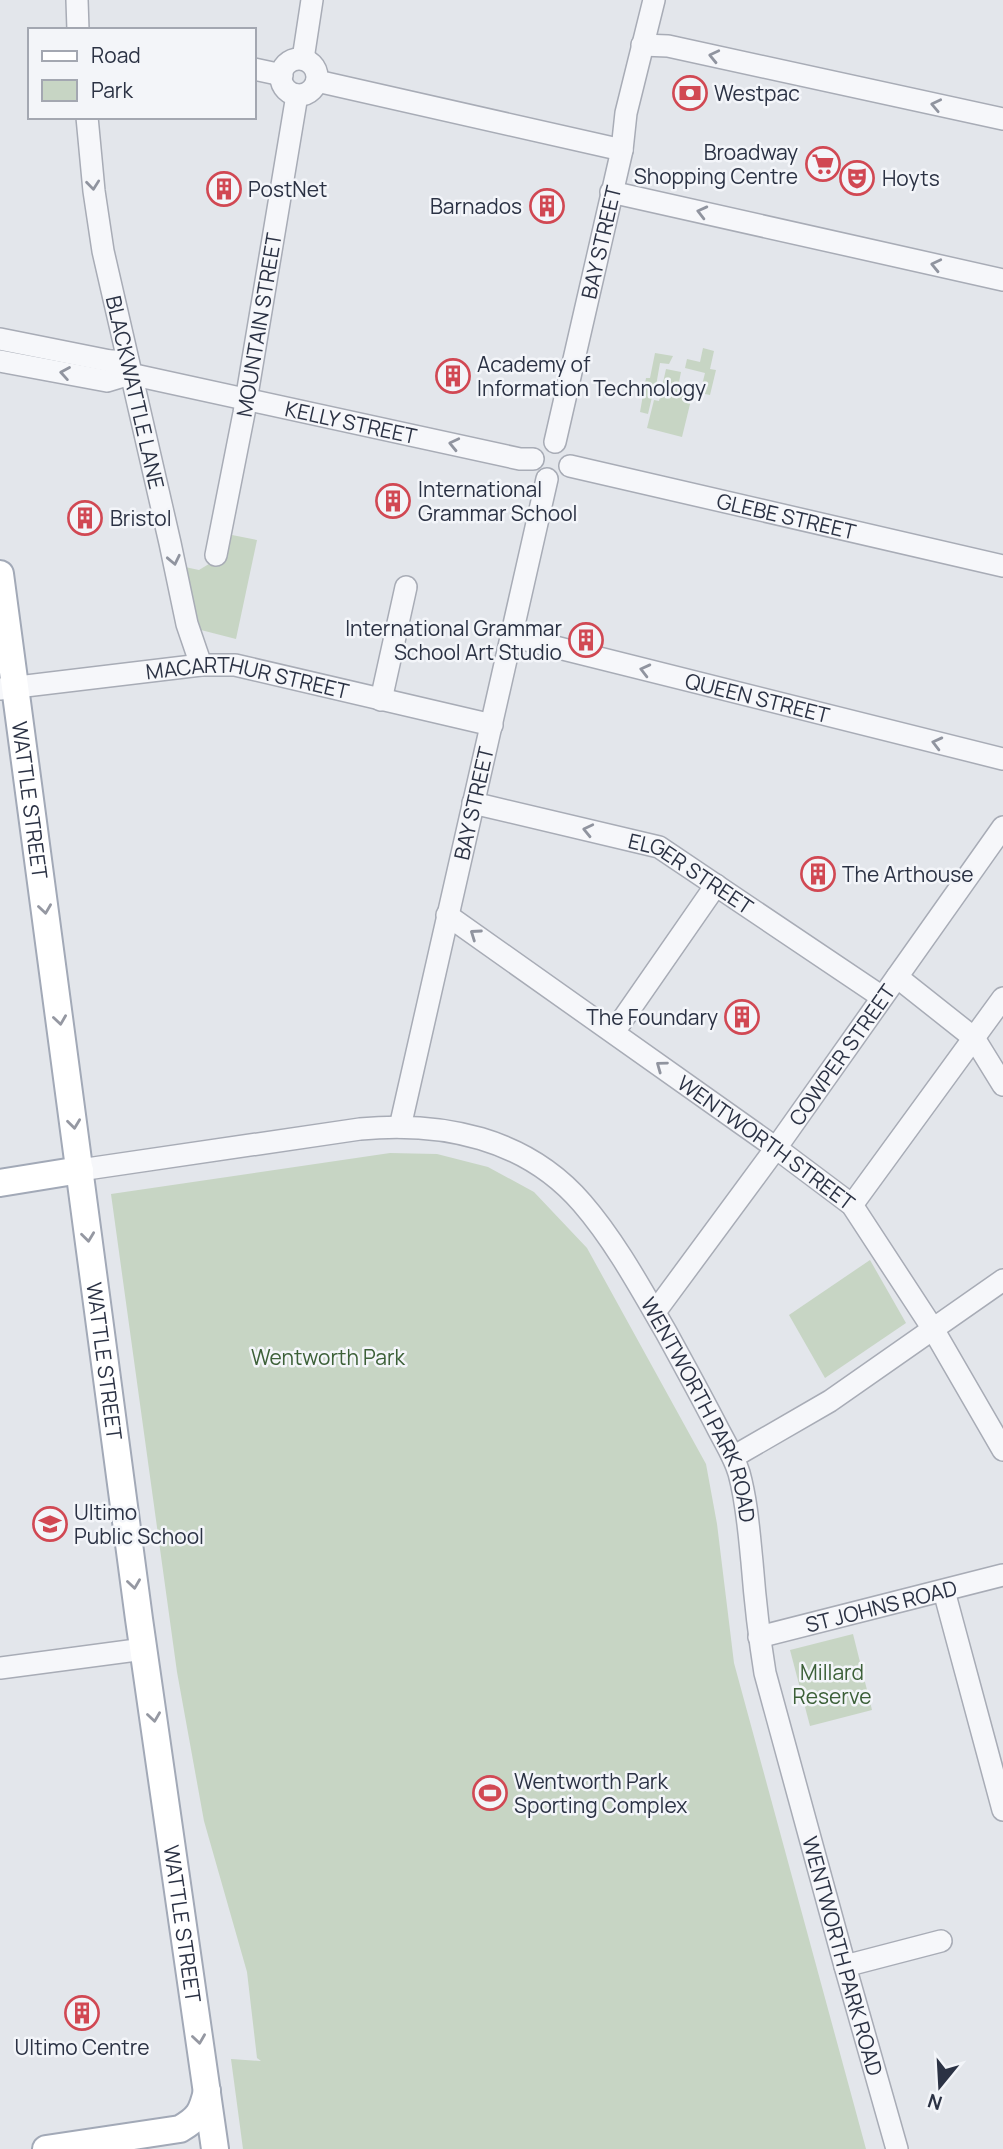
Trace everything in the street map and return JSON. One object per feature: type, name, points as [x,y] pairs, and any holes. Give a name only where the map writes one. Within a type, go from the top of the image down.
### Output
[{"type":"main road","name":"WATTLE STREET","points":[[0,574],[8,688],[80,1170],[214,2149]]},
{"type":"main road","points":[[0,1183],[80,1170]]},
{"type":"main road","points":[[46,2149],[180,2129],[195,2121],[202,2109],[206,2091]]},
{"type":"main road","points":[[180,2129],[196,2133],[214,2149]]},
{"type":"street","points":[[77,0],[81,28]]},
{"type":"street","points":[[303,59],[312,0]]},
{"type":"street","name":"BAY STREET","points":[[555,442],[622,150],[624,119],[654,0]]},
{"type":"street","points":[[642,45],[668,46],[1003,119]]},
{"type":"street","points":[[303,59],[316,69],[317,81],[308,93],[297,95],[287,90],[282,75],[283,69],[291,61],[303,59]]},
{"type":"street","points":[[256,69],[282,75]]},
{"type":"street","points":[[317,81],[622,150]]},
{"type":"street","name":"MOUNTAIN STREET","points":[[216,555],[246,399],[297,95]]},
{"type":"street","name":"BLACKWATTLE LANE","points":[[87,119],[94,191],[123,365],[170,543],[187,624],[201,665]]},
{"type":"street","points":[[611,191],[1003,280]]},
{"type":"street","name":"KELLY STREET","points":[[0,339],[123,365],[246,399],[520,459],[533,459]]},
{"type":"street","name":"KELLY STREET","points":[[0,361],[107,381],[123,365]]},
{"type":"street","points":[[555,442],[566,448],[570,466],[558,478],[547,479],[539,475],[534,468],[533,459],[540,446],[555,442]]},
{"type":"street","name":"GLEBE STREET","points":[[570,466],[1003,566]]},
{"type":"street","name":"BAY STREET","points":[[400,1127],[547,479]]},
{"type":"street","points":[[381,700],[406,587]]},
{"type":"street","name":"QUEEN STREET","points":[[511,636],[1003,760]]},
{"type":"street","name":"MACARTHUR STREET","points":[[8,688],[201,665],[234,665],[492,724]]},
{"type":"street","name":"ELGER STREET","points":[[473,803],[659,847],[882,998]]},
{"type":"street","name":"COWPER STREET","points":[[655,1312],[776,1148],[1003,827]]},
{"type":"street","points":[[614,1032],[716,885]]},
{"type":"street","name":"WENTWORTH STREET","points":[[447,915],[852,1205],[933,1329],[1003,1450]]},
{"type":"street","points":[[897,976],[974,1038],[1003,1085]]},
{"type":"street","points":[[852,1205],[1003,998]]},
{"type":"street","name":"WENTWORTH PARK ROAD","points":[[80,1170],[360,1129],[431,1128],[468,1135],[510,1150],[548,1172],[581,1202],[600,1225],[655,1312],[688,1370],[739,1474],[746,1508],[765,1673],[897,2149]]},
{"type":"street","points":[[733,1457],[830,1401],[1003,1280]]},
{"type":"street","name":"ST JOHNS ROAD","points":[[759,1637],[1003,1574]]},
{"type":"street","points":[[944,1591],[1003,1810]]},
{"type":"street","points":[[0,1668],[144,1649]]},
{"type":"street","points":[[845,1966],[941,1941]]},
{"type":"green space","points":[[703,348],[714,351],[710,369],[716,370],[710,395],[700,393],[705,373],[685,368],[687,359],[700,362]]},
{"type":"green space","points":[[655,353],[673,356],[669,364],[660,363],[648,414],[640,412],[646,378],[650,378]]},
{"type":"green space","points":[[666,369],[681,372],[677,392],[692,396],[682,437],[647,428],[654,400],[659,401]]},
{"type":"green space","points":[[232,535],[257,540],[236,639],[197,629],[185,567],[199,570],[222,556]]},
{"type":"green space","name":"Wentworth Park","points":[[390,1153],[437,1154],[488,1167],[534,1192],[587,1248],[706,1464],[717,1524],[734,1663],[866,2149],[243,2149],[231,2059],[261,2061],[257,2058],[247,1972],[204,1821],[177,1672],[111,1194]]},
{"type":"green space","points":[[870,1260],[906,1323],[825,1378],[789,1315]]},
{"type":"green space","name":"Millard Reserve","points":[[853,1634],[872,1710],[810,1726],[790,1650]]},
{"type":"place","name":"Westpac","points":[[690,93]]},
{"type":"place","name":"Broadway Shopping Centre","points":[[823,164]]},
{"type":"place","name":"Hoyts","points":[[857,178]]},
{"type":"place","name":"PostNet","points":[[224,189]]},
{"type":"place","name":"Barnados","points":[[547,206]]},
{"type":"place","name":"Academy of Information Technology","points":[[453,376]]},
{"type":"place","name":"International Grammar School","points":[[393,501]]},
{"type":"place","name":"Bristol","points":[[85,518]]},
{"type":"place","name":"International Grammar School Art Studio","points":[[586,640]]},
{"type":"place","name":"The Arthouse","points":[[818,874]]},
{"type":"place","name":"The Foundary","points":[[742,1017]]},
{"type":"place","name":"Ultimo Public School","points":[[50,1524]]},
{"type":"place","name":"Wentworth Park Sporting Complex","points":[[490,1793]]},
{"type":"place","name":"Ultimo Centre","points":[[82,2013]]}]
